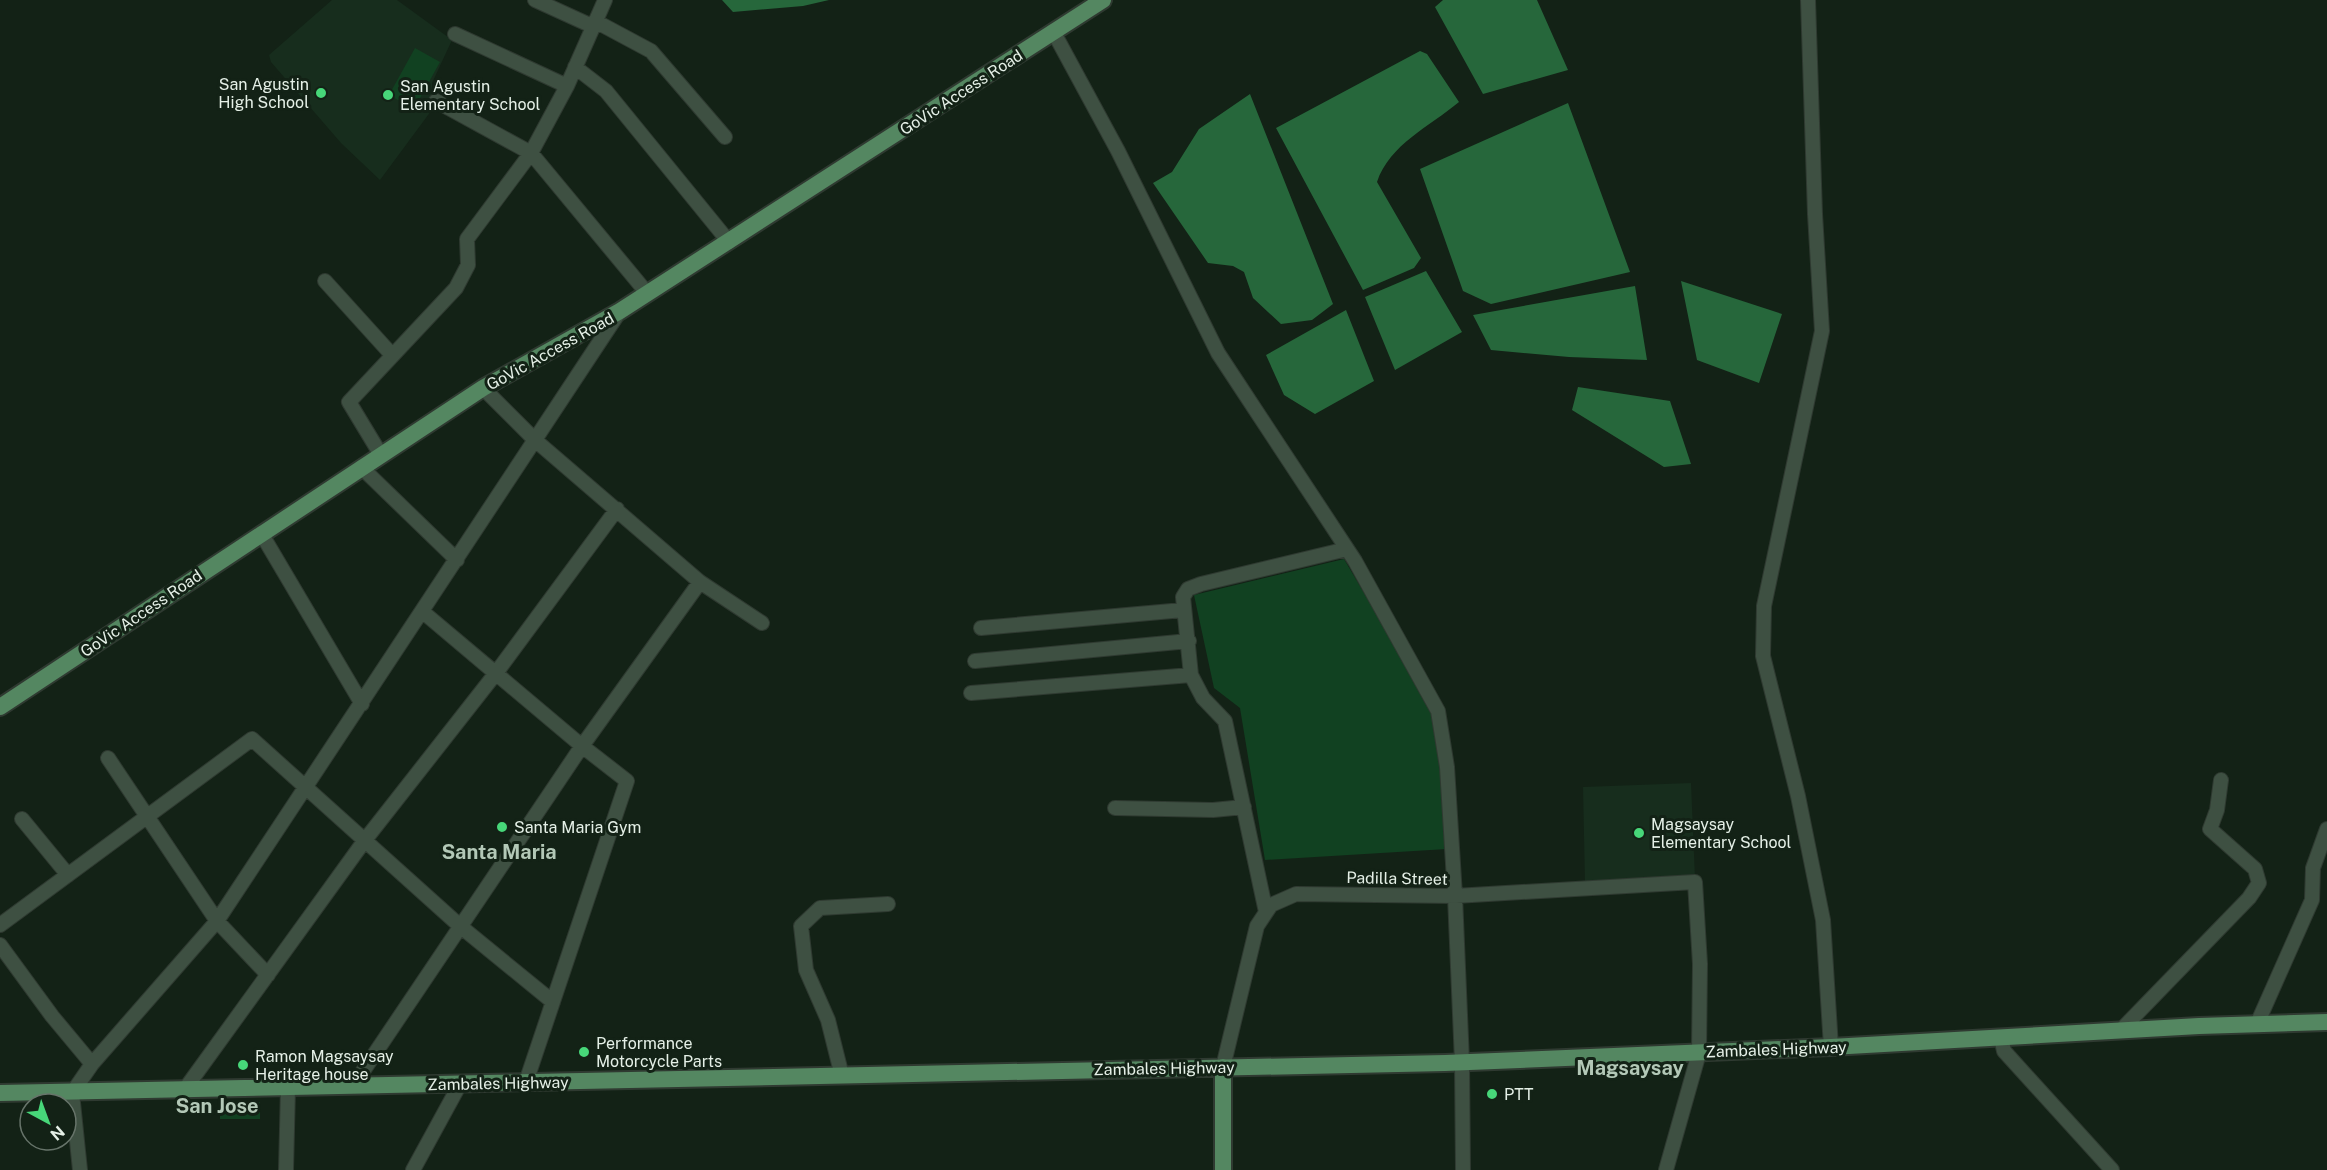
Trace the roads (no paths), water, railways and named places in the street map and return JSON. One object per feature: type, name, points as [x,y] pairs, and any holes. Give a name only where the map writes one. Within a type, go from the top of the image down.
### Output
[{"type":"main road","name":"GoVic Access Road","points":[[0,707],[483,388],[620,311],[1103,0]]},
{"type":"main road","name":"Zambales Highway","points":[[78,1093],[1462,1062],[1831,1047],[2327,1022]]},
{"type":"main road","points":[[1223,1067],[1223,1170]]},
{"type":"main road","name":"Zambales Highway","points":[[0,1093],[18,1093]]},
{"type":"street","points":[[535,0],[594,23],[651,51],[725,137]]},
{"type":"street","points":[[381,455],[349,402],[456,288],[468,265],[467,239],[531,153],[567,86],[605,0]]},
{"type":"street","points":[[1808,0],[1815,214],[1822,331],[1764,606],[1763,656],[1798,796],[1823,920],[1831,1047]]},
{"type":"street","points":[[1053,31],[1118,151],[1218,353],[1347,549],[1438,711],[1447,767],[1455,896],[1462,1062],[1463,1170]]},
{"type":"street","points":[[455,34],[567,86]]},
{"type":"street","points":[[575,67],[606,91],[729,242]]},
{"type":"street","points":[[436,101],[531,153],[647,293]]},
{"type":"street","points":[[325,281],[393,355]]},
{"type":"street","points":[[73,1092],[92,1064],[218,921],[620,311]]},
{"type":"street","points":[[483,388],[535,440],[618,509],[700,582],[762,623]]},
{"type":"street","points":[[361,467],[457,560]]},
{"type":"street","points":[[185,1089],[365,840],[496,673],[618,509]]},
{"type":"street","points":[[261,533],[362,704]]},
{"type":"street","points":[[1223,1067],[1257,926],[1266,912],[1226,721],[1203,698],[1191,675],[1183,597],[1188,589],[1347,549]]},
{"type":"street","points":[[353,1086],[582,746],[700,582]]},
{"type":"street","points":[[981,628],[1183,610]]},
{"type":"street","points":[[423,612],[627,781],[526,1082]]},
{"type":"street","points":[[975,661],[1189,641]]},
{"type":"street","points":[[971,693],[1191,675]]},
{"type":"street","points":[[0,925],[252,739],[460,926],[553,1002]]},
{"type":"street","points":[[108,758],[218,921],[268,975]]},
{"type":"street","points":[[2120,1031],[2249,898],[2259,883],[2255,869],[2210,829],[2217,810],[2221,780]]},
{"type":"street","points":[[1115,808],[1213,810],[1244,807]]},
{"type":"street","points":[[22,819],[68,875]]},
{"type":"street","points":[[2257,1024],[2312,900],[2313,868],[2327,828]]},
{"type":"street","name":"Padilla Street","points":[[1266,912],[1271,905],[1296,894],[1455,896],[1695,882],[1700,964],[1699,1053]]},
{"type":"street","points":[[842,1076],[828,1020],[806,970],[801,926],[820,908],[888,904]]},
{"type":"street","points":[[0,945],[52,1016],[92,1064]]},
{"type":"street","points":[[2001,1038],[2004,1051],[2112,1170]]},
{"type":"street","points":[[1666,1170],[1699,1053]]},
{"type":"street","points":[[413,1170],[460,1084]]},
{"type":"street","points":[[286,1170],[288,1088]]},
{"type":"street","points":[[78,1151],[80,1170]]},
{"type":"place","name":"San Agustin High School","points":[[321,93]]},
{"type":"place","name":"San Agustin Elementary School","points":[[388,95]]},
{"type":"place","name":"Santa Maria Gym","points":[[502,827]]},
{"type":"place","name":"Magsaysay Elementary School","points":[[1639,833]]},
{"type":"place","name":"Performance Motorcycle Parts","points":[[584,1052]]},
{"type":"place","name":"Ramon Magsaysay Heritage house","points":[[243,1065]]},
{"type":"place","name":"PTT","points":[[1492,1094]]},
{"type":"district","name":"Santa Maria","points":[[499,852]]},
{"type":"district","name":"Magsaysay","points":[[1630,1068]]},
{"type":"district","name":"San Jose","points":[[217,1106]]}]
